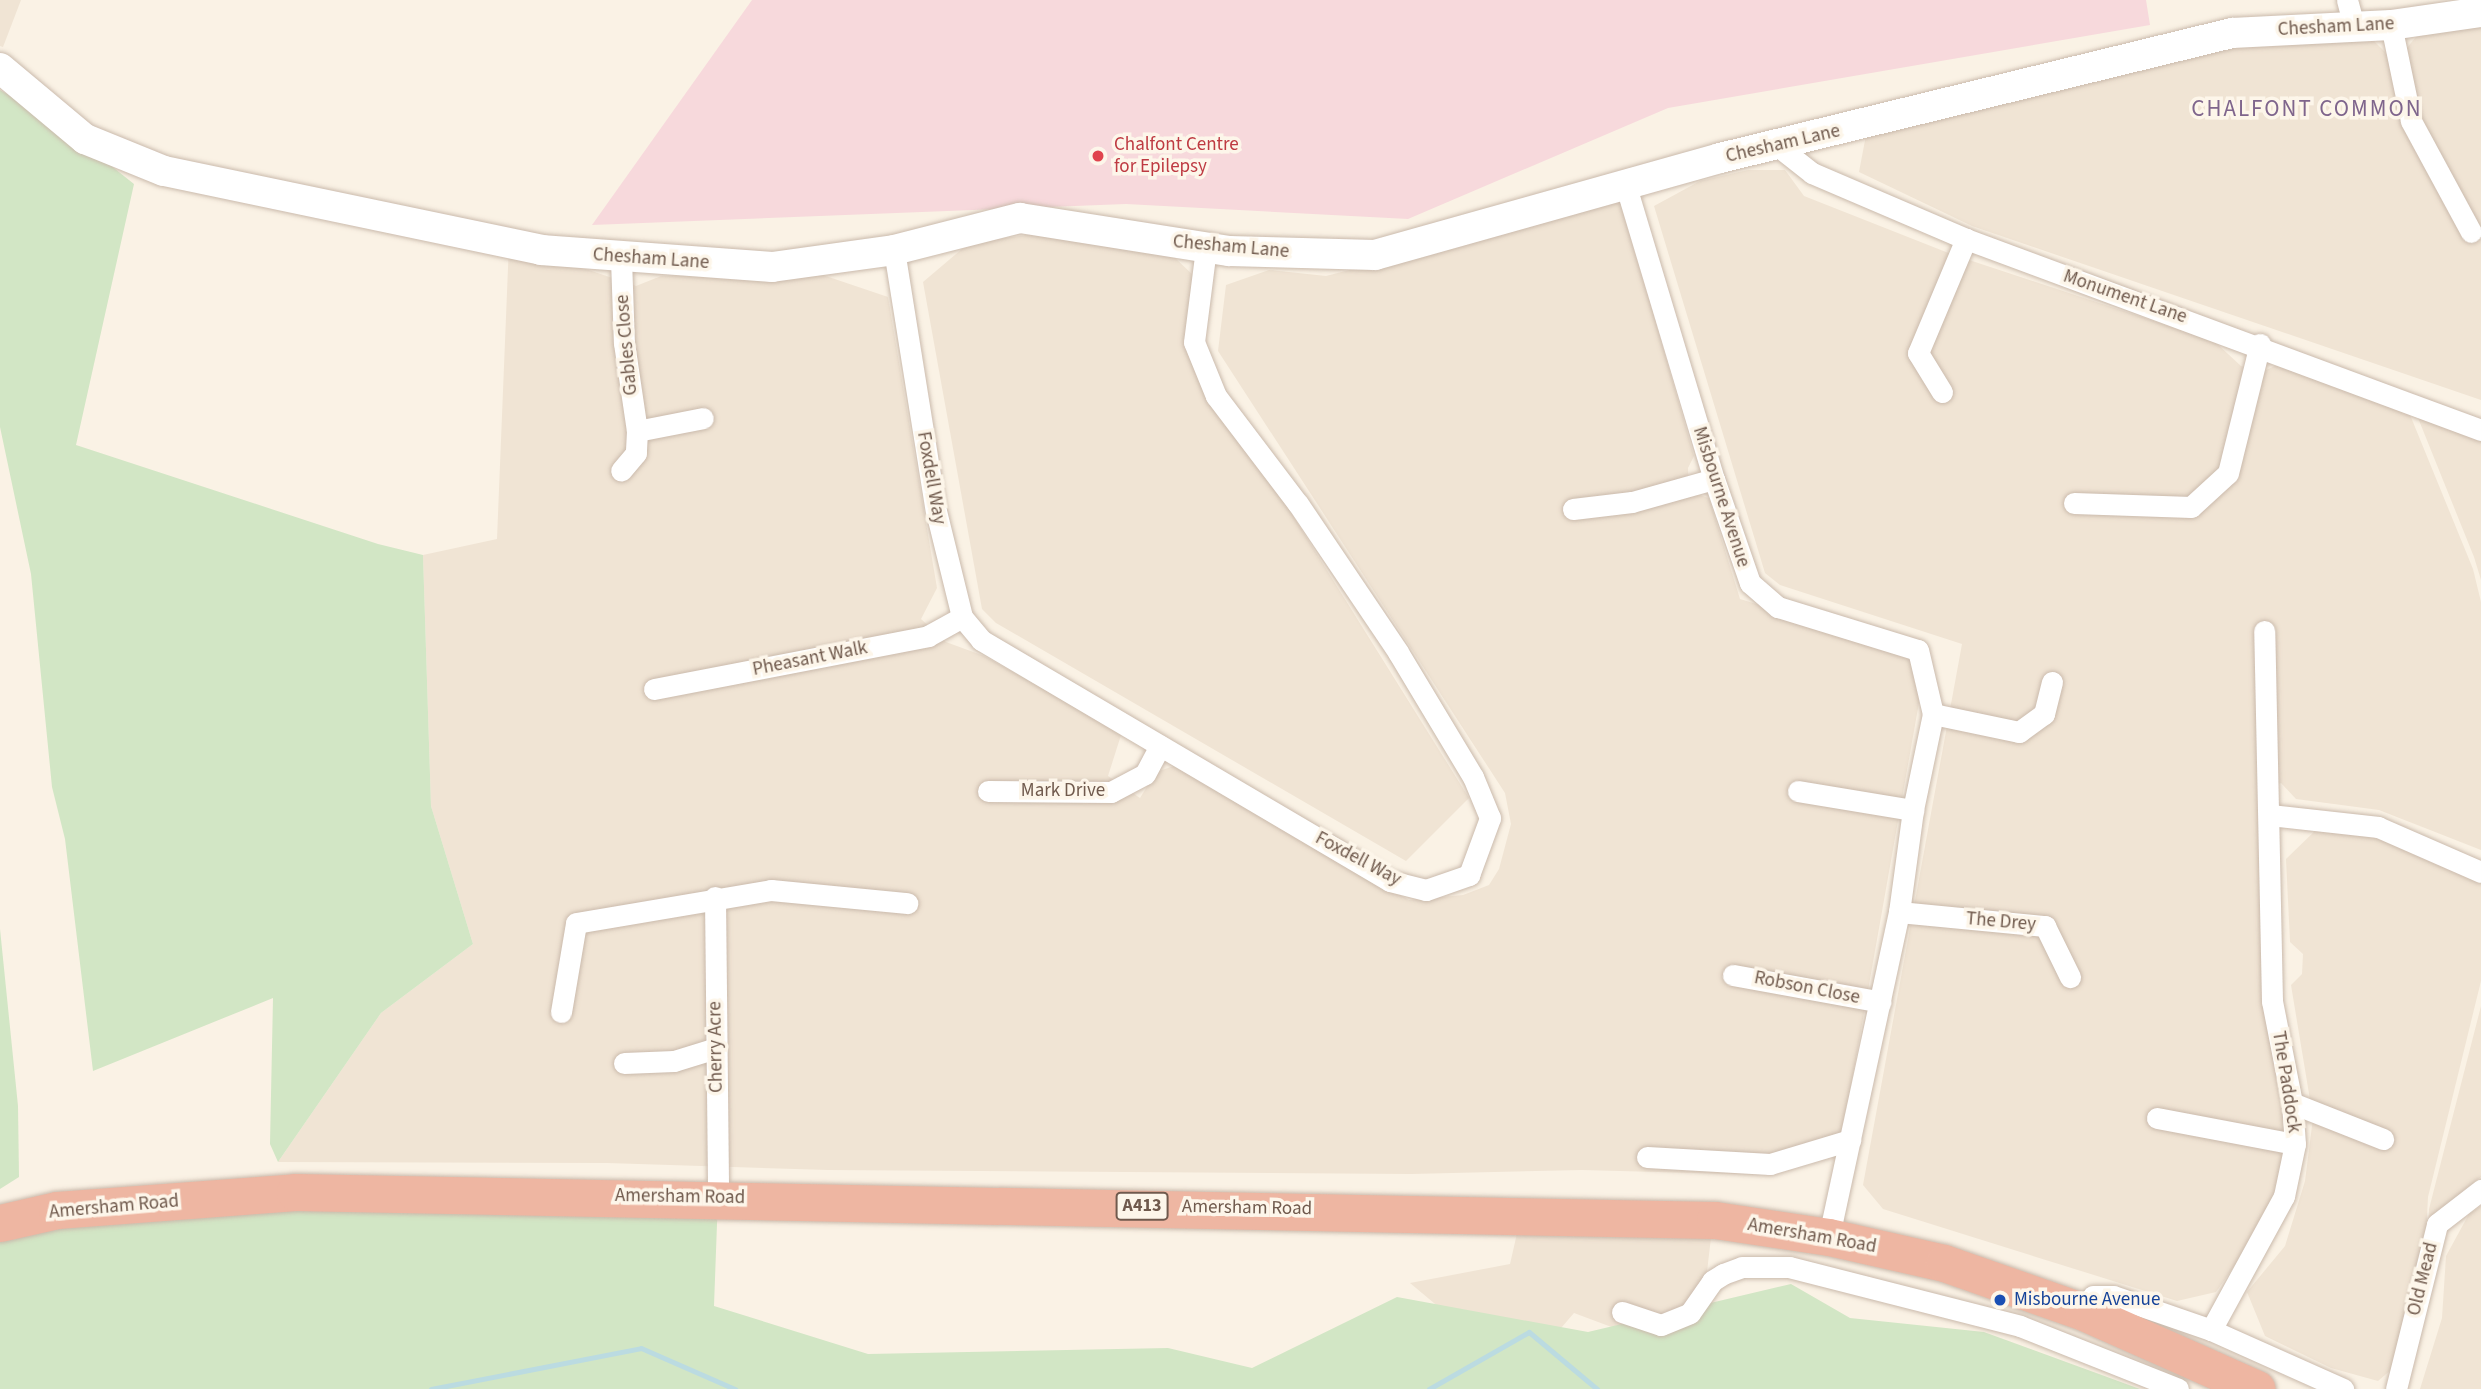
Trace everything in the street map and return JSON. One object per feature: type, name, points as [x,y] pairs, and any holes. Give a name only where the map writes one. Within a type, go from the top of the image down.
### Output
[{"type":"highway","name":"Amersham Road","points":[[0,1223],[57,1210],[295,1192],[718,1197],[1715,1220],[1829,1237],[1944,1262],[2084,1312],[2257,1389]]},
{"type":"street","name":"Chesham Lane","points":[[0,68],[86,139],[164,171],[541,250],[621,259],[772,267],[894,250],[1020,218],[1206,248],[1375,255],[1625,183],[2232,33],[2351,13],[2390,25],[2481,12]]},
{"type":"street","points":[[2390,25],[2411,121],[2471,232]]},
{"type":"street","name":"Monument Lane","points":[[1779,147],[1812,173],[1966,239],[2259,344],[2481,430]]},
{"type":"street","name":"Misbourne Avenue","points":[[1625,183],[1714,479],[1750,583],[1778,607],[1918,650],[1933,714],[1913,810],[1899,912],[1829,1237]]},
{"type":"street","points":[[1942,392],[1917,353],[1966,239]]},
{"type":"street","name":"Foxdell Way","points":[[894,250],[936,511],[962,617],[981,640],[1390,881],[1426,890],[1469,875],[1490,818],[1473,777],[1398,652],[1298,504],[1216,396],[1194,342],[1206,248]]},
{"type":"street","name":"Gables Close","points":[[621,259],[624,343],[636,431],[636,453],[621,471]]},
{"type":"street","points":[[2074,503],[2191,507],[2228,473],[2259,344]]},
{"type":"street","points":[[636,431],[703,418]]},
{"type":"street","points":[[1573,509],[1632,502],[1714,479]]},
{"type":"street","name":"Pheasant Walk","points":[[653,688],[928,636],[962,617]]},
{"type":"street","name":"The Paddock","points":[[2211,1330],[2284,1196],[2295,1144],[2292,1103],[2272,1001],[2264,631]]},
{"type":"street","points":[[1933,714],[2019,732],[2044,714],[2052,682]]},
{"type":"street","name":"Mark Drive","points":[[988,791],[1111,792],[1144,774],[1160,746]]},
{"type":"street","points":[[1798,791],[1913,810]]},
{"type":"street","points":[[2270,816],[2378,827],[2481,872]]},
{"type":"street","points":[[561,1012],[576,923],[715,897],[771,890],[907,904]]},
{"type":"street","name":"Cherry Acre","points":[[715,897],[718,1197]]},
{"type":"street","name":"The Drey","points":[[1899,912],[2045,926],[2070,977]]},
{"type":"street","name":"Robson Close","points":[[1734,975],[1881,1002]]},
{"type":"street","points":[[624,1063],[674,1061],[716,1048]]},
{"type":"street","points":[[2292,1103],[2383,1139]]},
{"type":"street","points":[[2157,1118],[2295,1144]]},
{"type":"street","points":[[1647,1157],[1770,1164],[1850,1140]]},
{"type":"street","name":"Old Mead","points":[[2396,1389],[2437,1224],[2481,1190]]},
{"type":"street","points":[[1622,1312],[1661,1325],[1690,1313],[1712,1281],[1723,1274],[1742,1267],[1789,1267],[2020,1326],[2178,1389]]},
{"type":"street","points":[[2084,1312],[2093,1296],[2113,1296],[2211,1330],[2343,1389]]},
{"type":"shaded area","points":[[0,0],[21,0],[3,47],[0,46]]},
{"type":"shaded area","name":"Chalfont Centre for Epilepsy","points":[[752,0],[2146,0],[2150,25],[1668,108],[1408,219],[1126,204],[592,225]]},
{"type":"shaded area","points":[[2481,25],[2481,400],[1972,226],[1859,172],[1866,135],[2230,42],[2374,41],[2389,56],[2406,49],[2420,32]]},
{"type":"shaded area","points":[[1748,170],[1785,170],[1804,196],[1951,254],[2214,341],[2241,366],[2262,372],[2281,363],[2406,405],[2473,569],[2481,602],[2481,850],[2379,810],[2296,799],[2281,783],[2259,790],[2266,987],[2288,1154],[2264,1224],[2216,1292],[2177,1301],[1883,1209],[1863,1185],[1962,644],[1780,585],[1765,573],[1654,206],[1700,181]]},
{"type":"shaded area","points":[[1618,190],[1694,456],[1688,468],[1689,492],[1709,498],[1740,599],[1903,649],[1923,680],[1839,1154],[1771,1175],[1582,1170],[1411,1174],[828,1170],[607,1163],[278,1162],[381,1013],[473,944],[431,806],[423,555],[497,539],[509,243],[636,286],[661,276],[811,271],[888,297],[937,588],[921,619],[946,642],[984,656],[1122,732],[1108,776],[1140,798],[1156,772],[1177,765],[1409,900],[1463,895],[1489,885],[1499,869],[1511,824],[1505,793],[1218,351],[1226,285],[1269,270],[1326,276],[1435,248]]},
{"type":"shaded area","points":[[1062,230],[1152,236],[1194,276],[1187,346],[1469,798],[1406,861],[996,623],[982,609],[923,282],[969,243]]},
{"type":"shaded area","points":[[2414,408],[2481,434],[2481,580],[2474,557]]},
{"type":"shaded area","points":[[2319,827],[2405,844],[2481,878],[2481,981],[2428,1197],[2425,1255],[2392,1369],[2378,1381],[2331,1368],[2265,1336],[2247,1292],[2285,1246],[2305,1181],[2313,1118],[2291,985],[2302,974],[2303,954],[2290,942],[2286,859]]},
{"type":"shaded area","points":[[2481,1006],[2481,1177],[2464,1190],[2431,1253],[2429,1209]]},
{"type":"shaded area","points":[[2481,1206],[2481,1389],[2420,1389],[2442,1318],[2446,1256],[2469,1214]]},
{"type":"shaded area","points":[[1518,1229],[1712,1229],[1699,1340],[1649,1341],[1574,1313],[1542,1350],[1471,1334],[1410,1283],[1510,1264]]},
{"type":"green space","points":[[0,90],[52,119],[134,184],[76,445],[378,544],[423,555],[431,806],[473,944],[381,1013],[278,1162],[270,1144],[273,998],[93,1071],[65,839],[52,787],[31,574],[0,427]]},
{"type":"green space","points":[[0,929],[18,1106],[19,1177],[0,1189]]},
{"type":"green space","points":[[718,1197],[714,1306],[868,1354],[1168,1348],[1252,1368],[1397,1297],[1588,1332],[1791,1284],[1850,1318],[1984,1332],[2140,1389],[0,1389],[0,1223],[57,1210]]},
{"type":"waterway","points":[[1429,1389],[1529,1332],[1597,1389]]},
{"type":"waterway","points":[[431,1389],[641,1348],[735,1389]]},
{"type":"place","name":"Chalfont Centre for Epilepsy","points":[[1098,156]]},
{"type":"place","name":"Misbourne Avenue","points":[[2000,1300]]},
{"type":"district","name":"CHALFONT COMMON","points":[[2307,109]]}]
